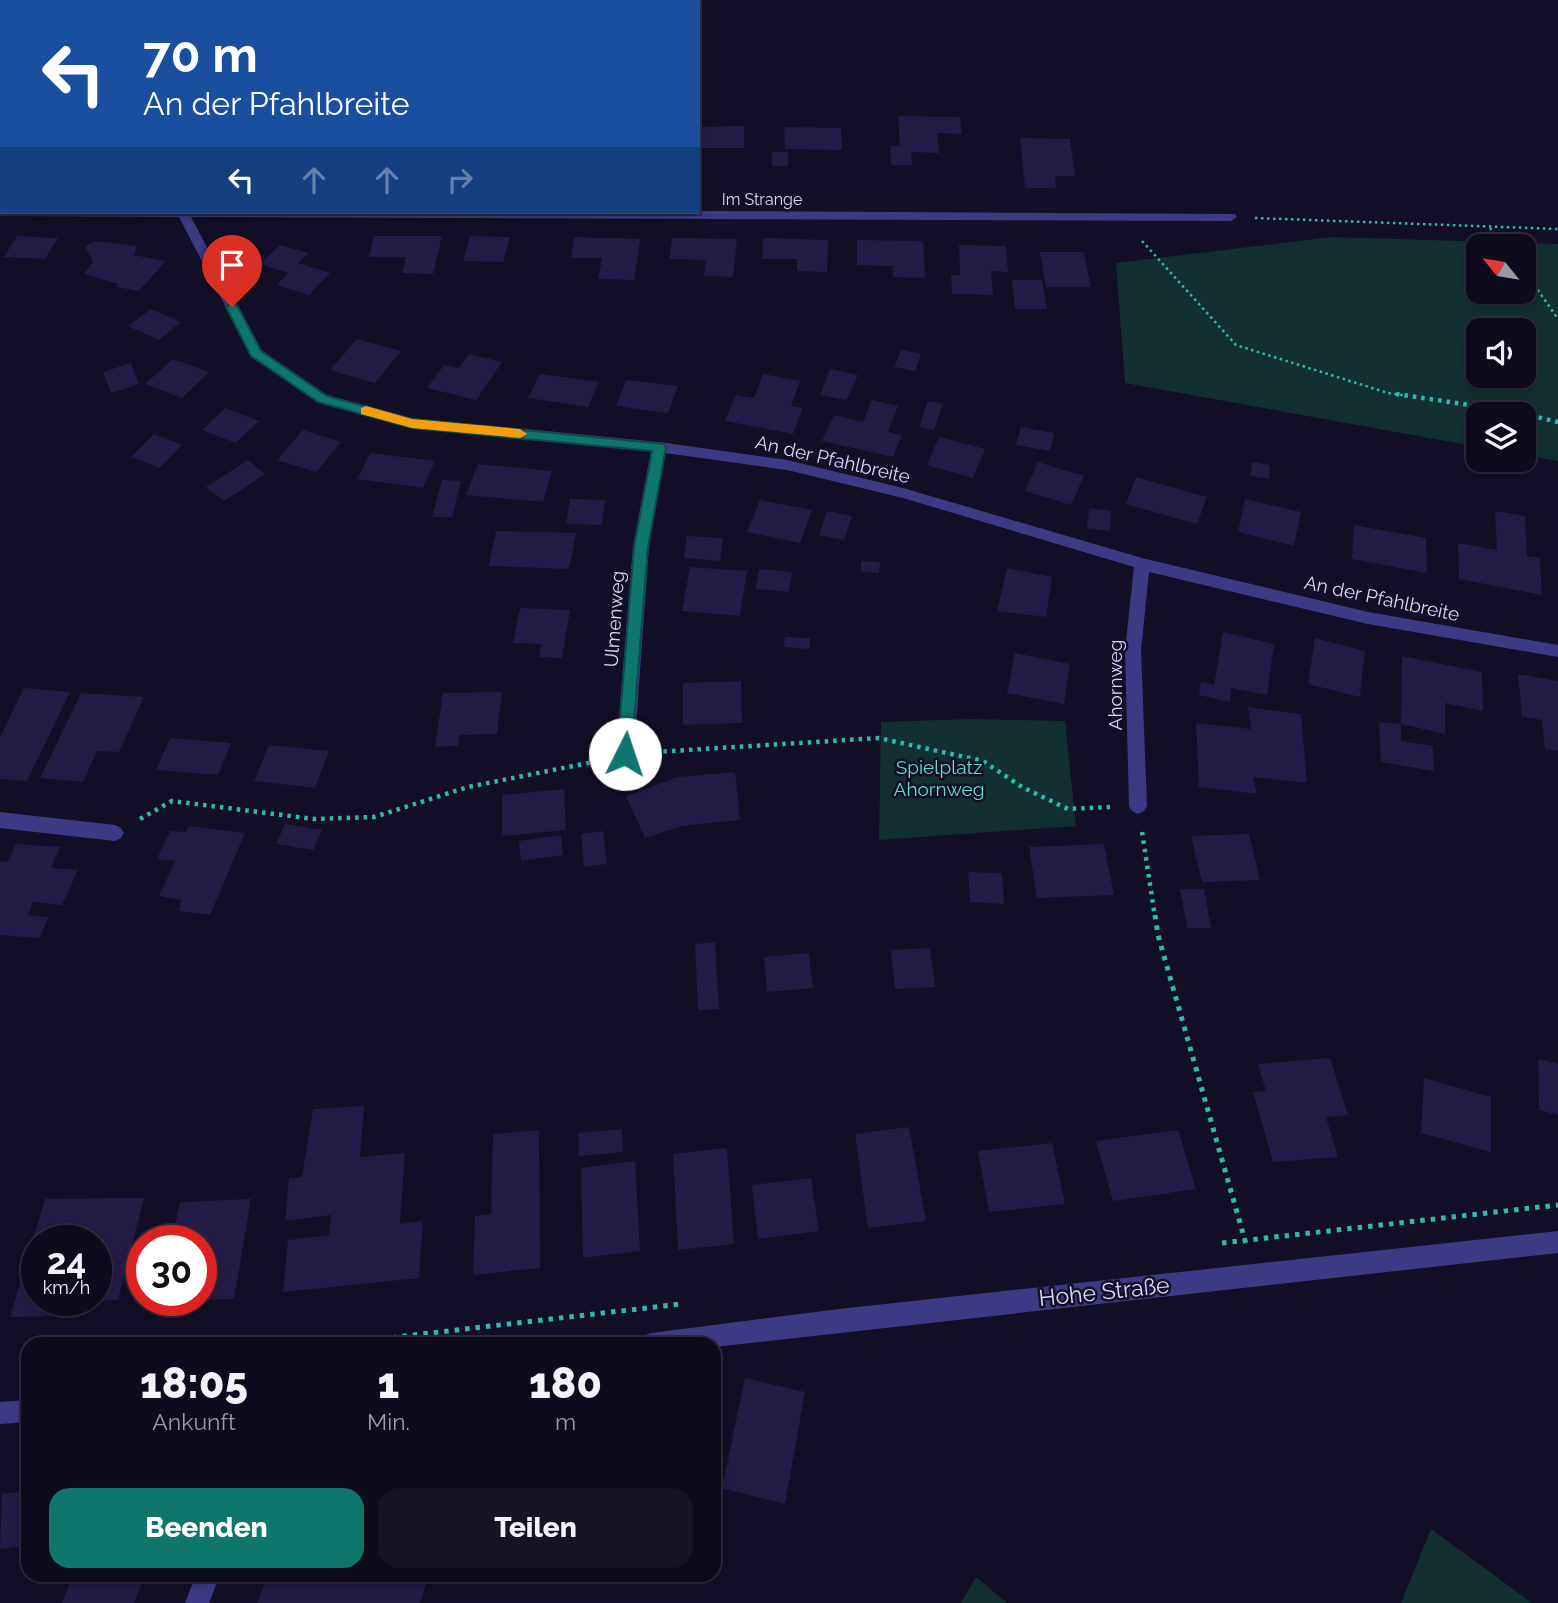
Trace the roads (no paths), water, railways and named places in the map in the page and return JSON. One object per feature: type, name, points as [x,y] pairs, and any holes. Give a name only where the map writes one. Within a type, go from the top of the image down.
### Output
[{"type":"street","name":"Im Strange","points":[[123,214],[1231,217]]},
{"type":"street","name":"An der Pfahlbreite","points":[[184,215],[256,353],[322,399],[412,424],[659,447],[787,465],[903,493],[1142,564],[1368,618],[1558,651]]},
{"type":"street","name":"Ulmenweg","points":[[625,754],[641,547],[659,447]]},
{"type":"street","name":"Ahornweg","points":[[1138,806],[1133,650],[1142,564]]},
{"type":"street","points":[[0,820],[115,833]]},
{"type":"street","name":"Hohe Straße","points":[[706,1337],[839,1320],[1558,1242]]},
{"type":"street","points":[[0,1413],[21,1412]]},
{"type":"street","points":[[197,1603],[205,1582]]},
{"type":"park label","name":"Spielplatz Ahornweg","points":[[939,778]]}]
